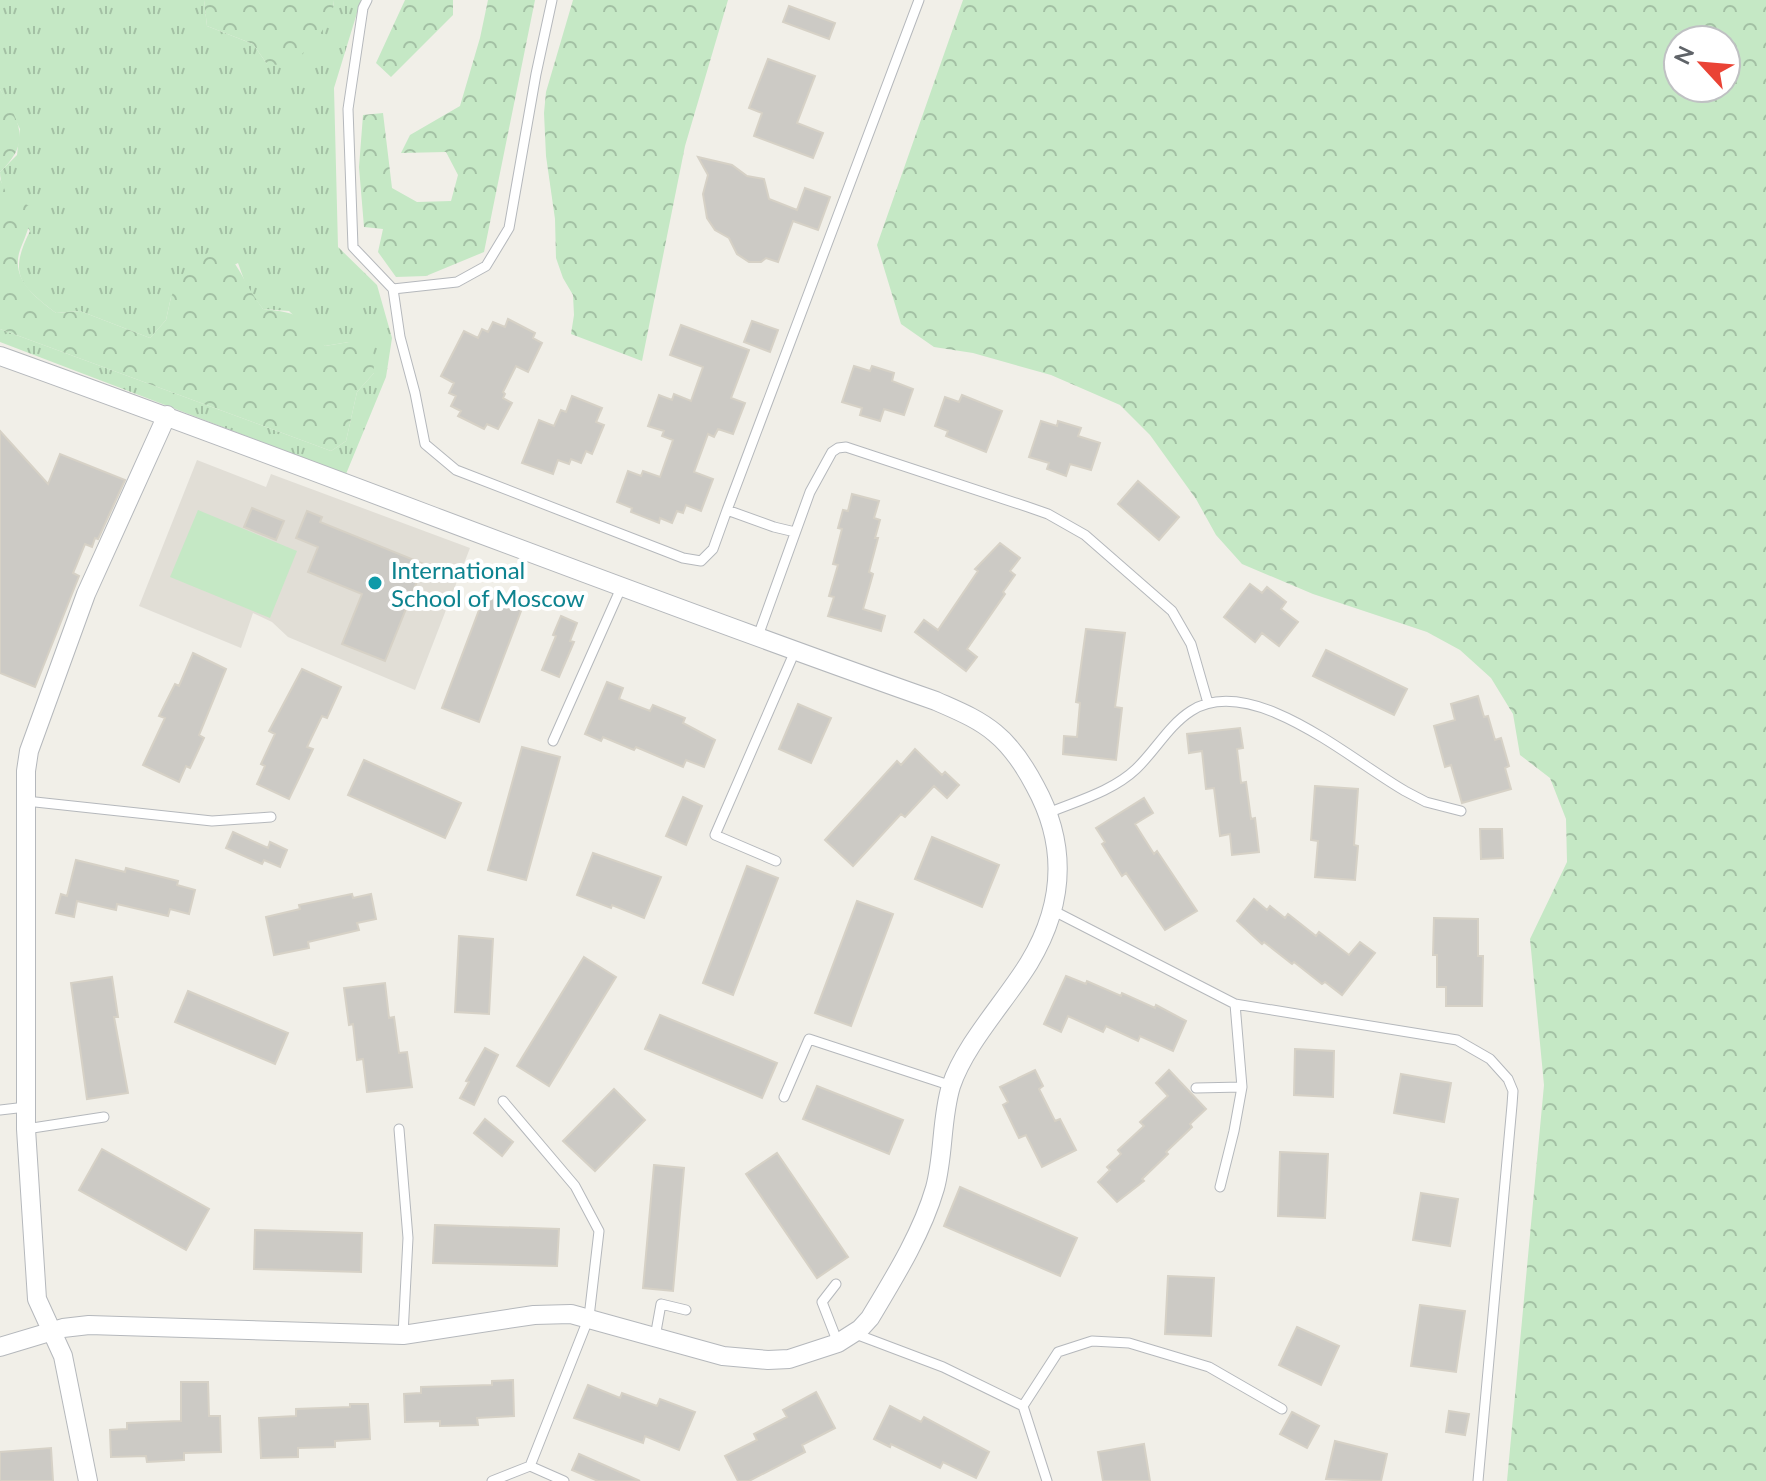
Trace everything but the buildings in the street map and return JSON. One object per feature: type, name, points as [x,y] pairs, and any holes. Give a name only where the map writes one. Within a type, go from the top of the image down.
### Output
[{"type":"street","points":[[0,356],[167,415],[621,588],[936,701],[997,734],[1028,773],[1048,813],[1059,862],[1052,910],[1031,961],[971,1048],[952,1086],[936,1184],[927,1211],[875,1309],[846,1338],[789,1359],[768,1360],[723,1356],[571,1314],[534,1315],[403,1335],[89,1325],[63,1328],[0,1347]]},
{"type":"street","points":[[88,1481],[63,1356],[37,1299],[26,1129],[27,761],[86,594],[167,415]]},
{"type":"lane","points":[[367,0],[363,8],[348,109],[353,247],[393,289],[400,337],[425,444],[456,470],[701,561],[713,549],[919,0]]},
{"type":"lane","points":[[393,289],[457,282],[486,266],[509,228],[552,0]]},
{"type":"lane","points":[[758,636],[810,492],[832,452],[846,447],[1048,514],[1085,535],[1172,611],[1191,644],[1208,703]]},
{"type":"lane","points":[[727,510],[795,532]]},
{"type":"lane","points":[[553,741],[621,588]]},
{"type":"lane","points":[[776,861],[715,835],[795,651]]},
{"type":"lane","points":[[1048,813],[1112,785],[1133,772],[1175,724],[1190,712],[1208,703],[1242,701],[1279,714],[1426,802],[1461,811]]},
{"type":"lane","points":[[26,801],[212,821],[271,817]]},
{"type":"lane","points":[[1052,910],[1235,1004],[1457,1040],[1490,1059],[1508,1079],[1513,1091],[1512,1105],[1478,1481]]},
{"type":"lane","points":[[1220,1187],[1242,1087],[1235,1004]]},
{"type":"lane","points":[[784,1097],[809,1039],[952,1086]]},
{"type":"lane","points":[[1196,1088],[1242,1087]]},
{"type":"lane","points":[[503,1101],[575,1186],[599,1231],[589,1317],[530,1466]]},
{"type":"lane","points":[[0,1110],[26,1107]]},
{"type":"lane","points":[[26,1129],[104,1117]]},
{"type":"lane","points":[[399,1129],[408,1238],[403,1335]]},
{"type":"lane","points":[[836,1284],[822,1302],[846,1338],[943,1367],[1023,1406],[1047,1481]]},
{"type":"lane","points":[[655,1337],[661,1304],[686,1310]]},
{"type":"lane","points":[[1023,1406],[1058,1352],[1092,1341],[1129,1343],[1209,1367],[1282,1409]]},
{"type":"lane","points":[[492,1481],[530,1466],[564,1481]]},
{"type":"shaded area","points":[[197,460],[266,487],[271,474],[470,548],[415,690],[288,637],[272,622],[253,613],[241,648],[139,606]]},
{"type":"green space","points":[[0,0],[204,0],[207,26],[253,44],[267,64],[334,5],[334,0],[361,0],[334,88],[338,247],[377,285],[392,338],[386,377],[346,474],[0,342],[0,329],[331,451],[346,441],[357,392],[374,373],[349,342],[325,346],[289,311],[263,309],[247,288],[238,263],[171,297],[166,320],[150,338],[80,311],[56,313],[34,295],[21,278],[19,269],[23,246],[30,231],[10,203],[0,172],[17,155],[20,129],[0,89]]},
{"type":"green space","points":[[204,0],[334,0],[325,27],[291,66],[267,64],[253,44],[207,26]]},
{"type":"green space","points":[[405,0],[453,0],[453,15],[391,77],[376,63]]},
{"type":"green space","points":[[488,0],[535,0],[484,252],[426,276],[396,277],[378,252],[383,229],[364,227],[359,167],[363,115],[383,113],[392,188],[417,202],[451,201],[458,175],[446,152],[401,153],[410,135],[460,106]]},
{"type":"green space","points":[[573,0],[728,0],[685,146],[642,361],[571,334],[573,295],[556,258],[544,113],[546,92]]},
{"type":"green space","points":[[963,0],[1766,0],[1766,1481],[1507,1481],[1544,1085],[1530,939],[1567,862],[1566,819],[1550,778],[1520,755],[1513,714],[1491,678],[1460,650],[1427,632],[1313,594],[1242,564],[1216,535],[1196,499],[1150,435],[1120,405],[1051,375],[973,353],[934,347],[901,324],[877,245]]},
{"type":"green space","points":[[0,89],[20,132],[16,151],[0,172]]},
{"type":"green space","points":[[0,179],[8,197],[30,206],[28,229],[18,260],[22,279],[33,294],[56,313],[80,311],[150,338],[166,320],[171,297],[181,276],[199,258],[220,246],[263,309],[285,312],[307,322],[325,346],[349,342],[373,346],[374,373],[357,392],[346,441],[331,451],[0,329]]},
{"type":"green space","points":[[198,510],[297,551],[270,618],[170,577]]},
{"type":"place","name":"International School of Moscow","points":[[375,583]]}]
